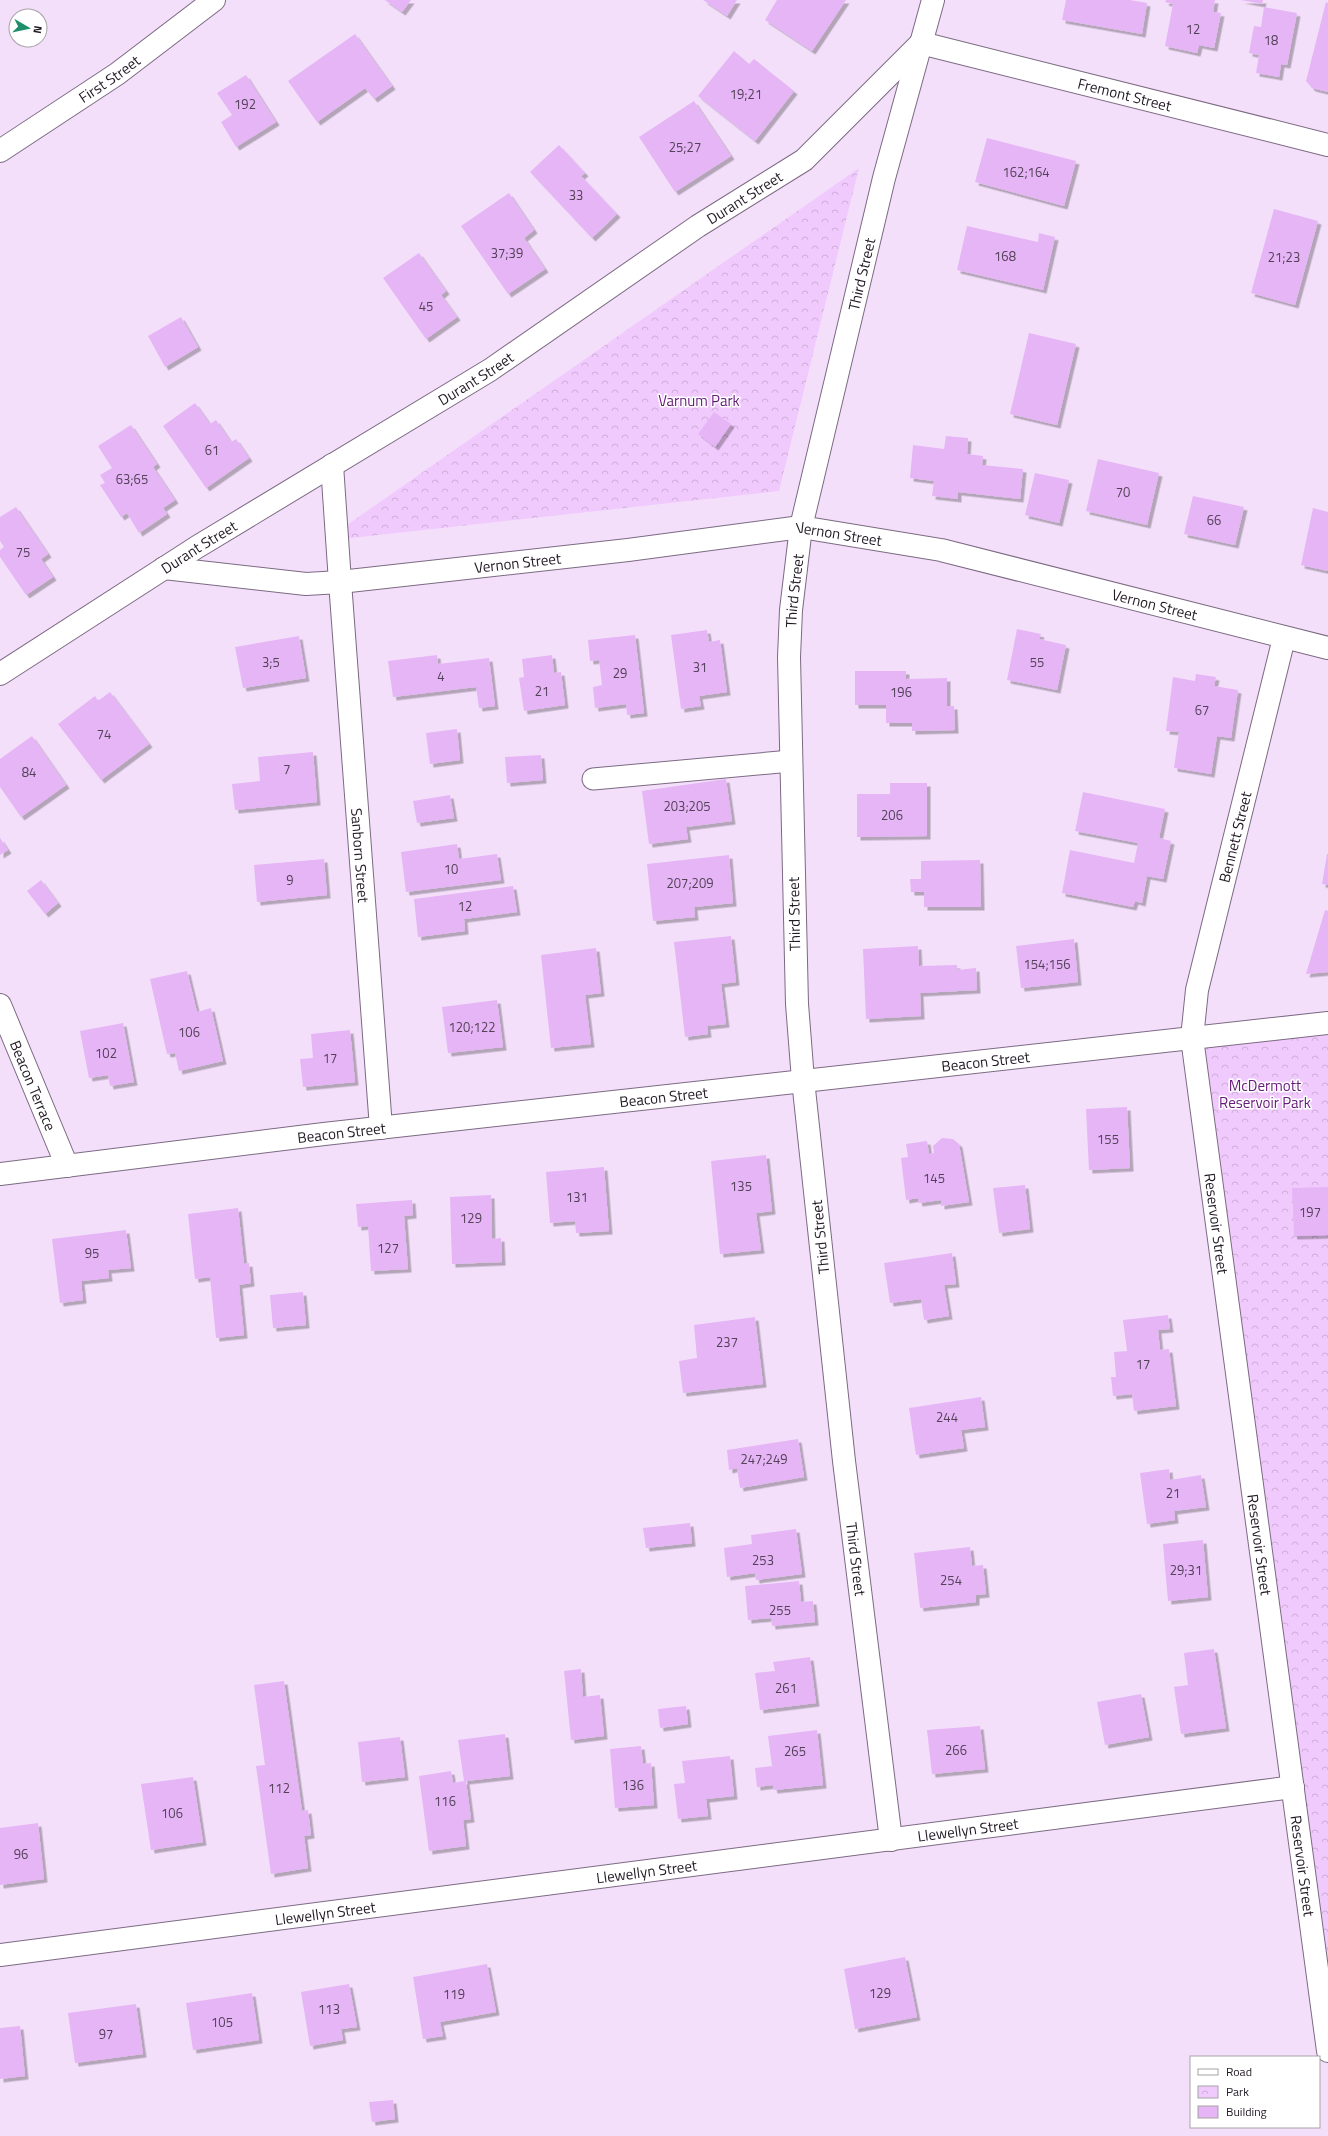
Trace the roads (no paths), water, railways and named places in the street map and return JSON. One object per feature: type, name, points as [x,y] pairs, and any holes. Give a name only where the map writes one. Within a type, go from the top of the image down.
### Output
[{"type":"street","name":"First Street","points":[[0,150],[117,74],[214,0]]},
{"type":"street","name":"Third Street","points":[[891,1840],[844,1461],[803,1080],[797,1004],[789,689],[791,610],[801,527],[884,178],[933,0]]},
{"type":"street","name":"Fremont Street","points":[[921,43],[1328,145]]},
{"type":"street","name":"Durant Street","points":[[0,674],[164,568],[490,370],[698,226],[804,160],[921,43]]},
{"type":"street","points":[[332,465],[340,582]]},
{"type":"street","name":"Vernon Street","points":[[164,568],[306,584],[340,582],[628,550],[801,527],[941,550],[1328,648]]},
{"type":"street","name":"Sanborn Street","points":[[340,582],[381,1128]]},
{"type":"street","name":"Bennett Street","points":[[1192,1038],[1197,990],[1284,638]]},
{"type":"street","name":"Beacon Terrace","points":[[0,1005],[67,1166]]},
{"type":"street","name":"Beacon Street","points":[[0,1174],[381,1128],[803,1080],[1328,1023]]},
{"type":"street","name":"Reservoir Street","points":[[1192,1038],[1328,2052]]},
{"type":"street","name":"Llewellyn Street","points":[[0,1955],[1293,1788]]},
{"type":"lane","points":[[593,779],[791,761]]},
{"type":"park label","name":"Varnum Park","points":[[699,400]]},
{"type":"park label","name":"McDermott Reservoir Park","points":[[1265,1094]]}]
